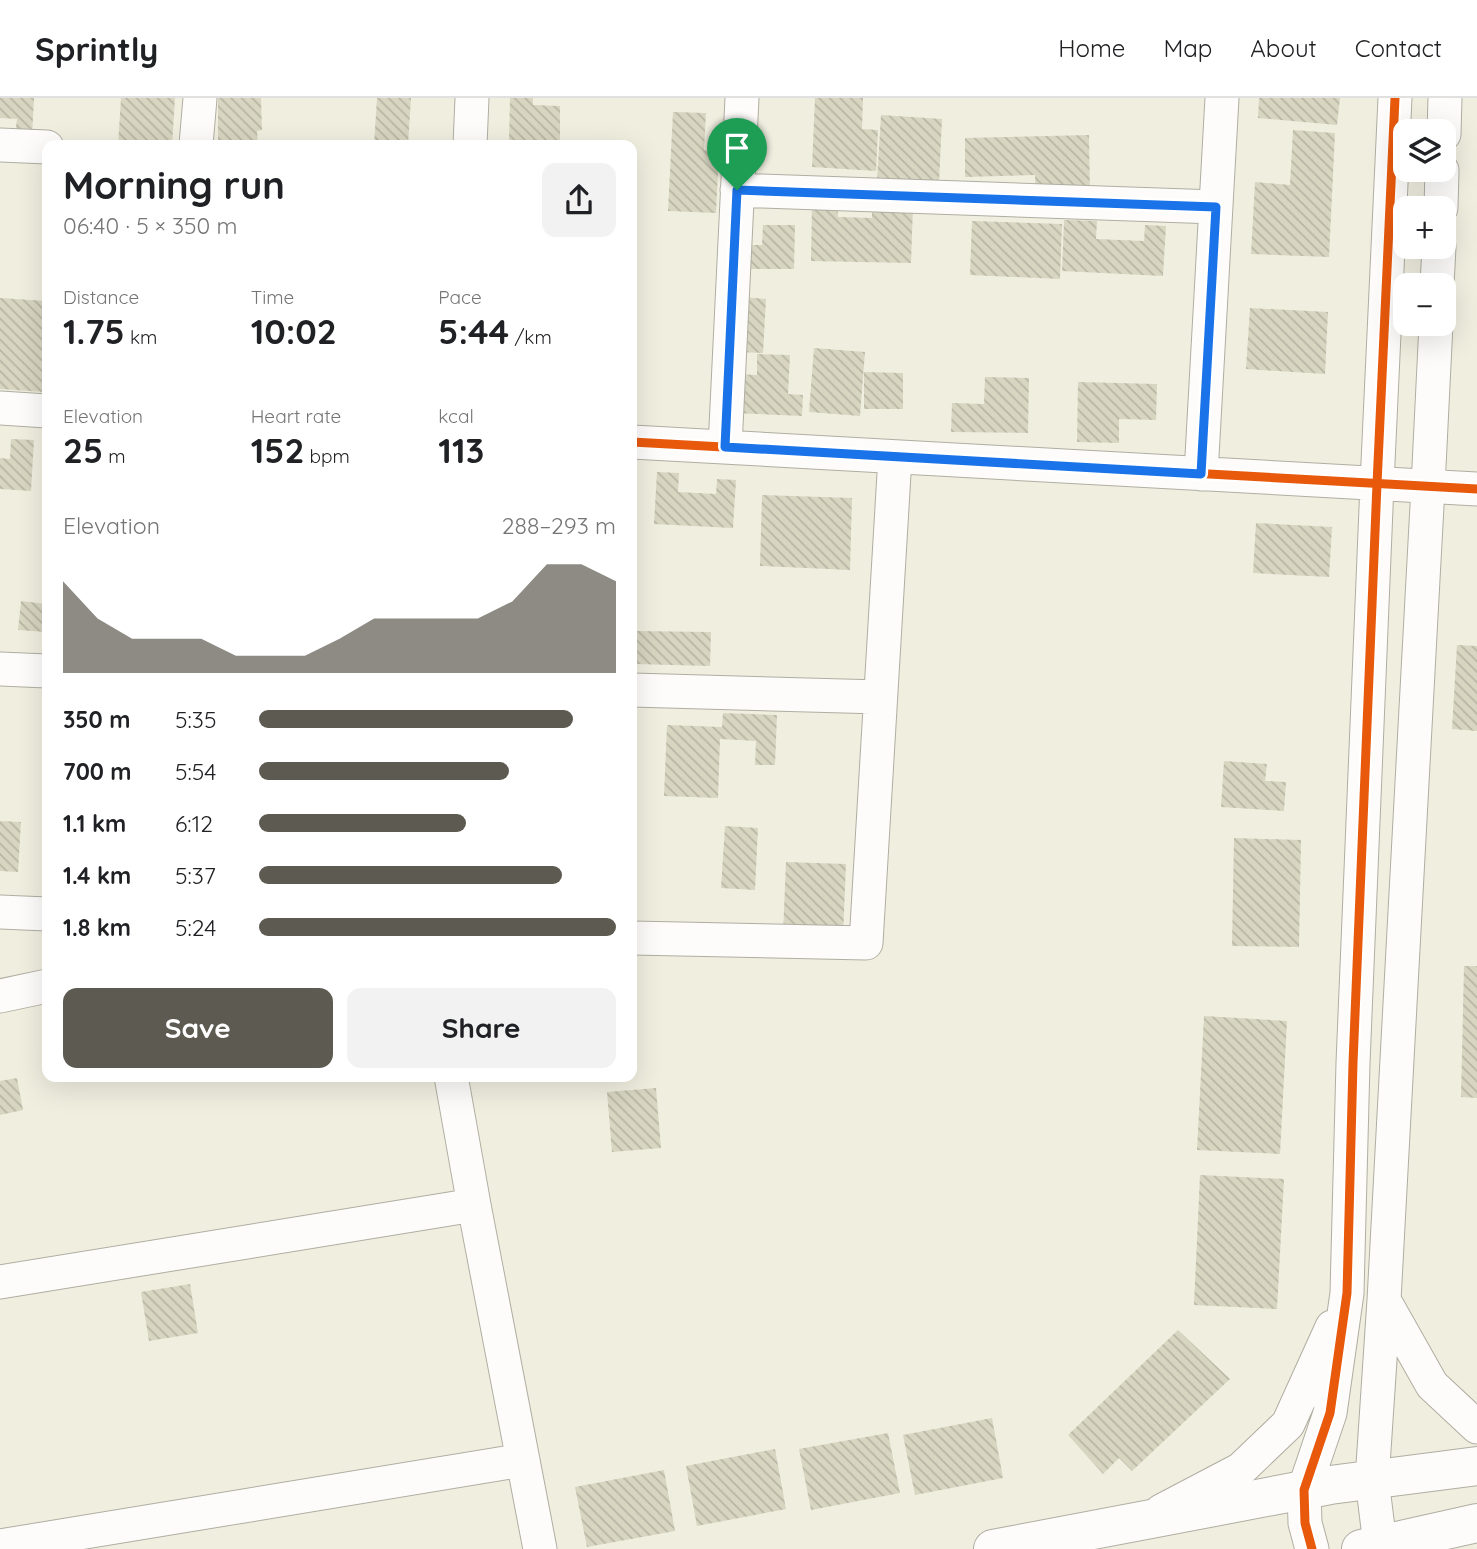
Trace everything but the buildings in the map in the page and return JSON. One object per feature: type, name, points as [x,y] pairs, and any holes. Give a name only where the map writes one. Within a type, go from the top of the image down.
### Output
[{"type":"main road","points":[[993,1549],[1304,1490],[1477,1466]]},
{"type":"main road","points":[[1371,1547],[1477,1523]]},
{"type":"street","points":[[196,140],[200,98]]},
{"type":"street","points":[[470,140],[472,98]]},
{"type":"street","points":[[725,447],[742,98]]},
{"type":"street","points":[[1201,474],[1222,98]]},
{"type":"street","points":[[1312,1549],[1305,1523],[1304,1490],[1330,1413],[1347,1293],[1353,1063],[1395,98]]},
{"type":"street","points":[[1444,119],[1445,98]]},
{"type":"street","points":[[0,145],[42,147]]},
{"type":"street","points":[[737,190],[1216,207]]},
{"type":"street","points":[[1371,1547],[1372,1480],[1435,336]]},
{"type":"street","points":[[0,408],[42,411]]},
{"type":"street","points":[[637,442],[1477,489]]},
{"type":"street","points":[[637,938],[866,943],[895,457]]},
{"type":"street","points":[[0,669],[42,671]]},
{"type":"street","points":[[637,690],[880,697]]},
{"type":"street","points":[[0,912],[42,914]]},
{"type":"street","points":[[0,996],[42,987]]},
{"type":"street","points":[[452,1082],[540,1549]]},
{"type":"street","points":[[0,1282],[474,1205]]},
{"type":"street","points":[[1141,1522],[1241,1469],[1288,1424],[1347,1293]]},
{"type":"street","points":[[1384,1300],[1432,1385],[1477,1427]]},
{"type":"street","points":[[0,1546],[523,1460]]},
{"type":"cycle path","points":[[1312,1549],[1305,1523],[1304,1490],[1330,1413],[1347,1293],[1353,1063],[1395,98]]},
{"type":"cycle path","points":[[637,442],[1477,489]]},
{"type":"route","points":[[737,190],[1216,207],[1201,474],[725,447],[737,190]]}]
